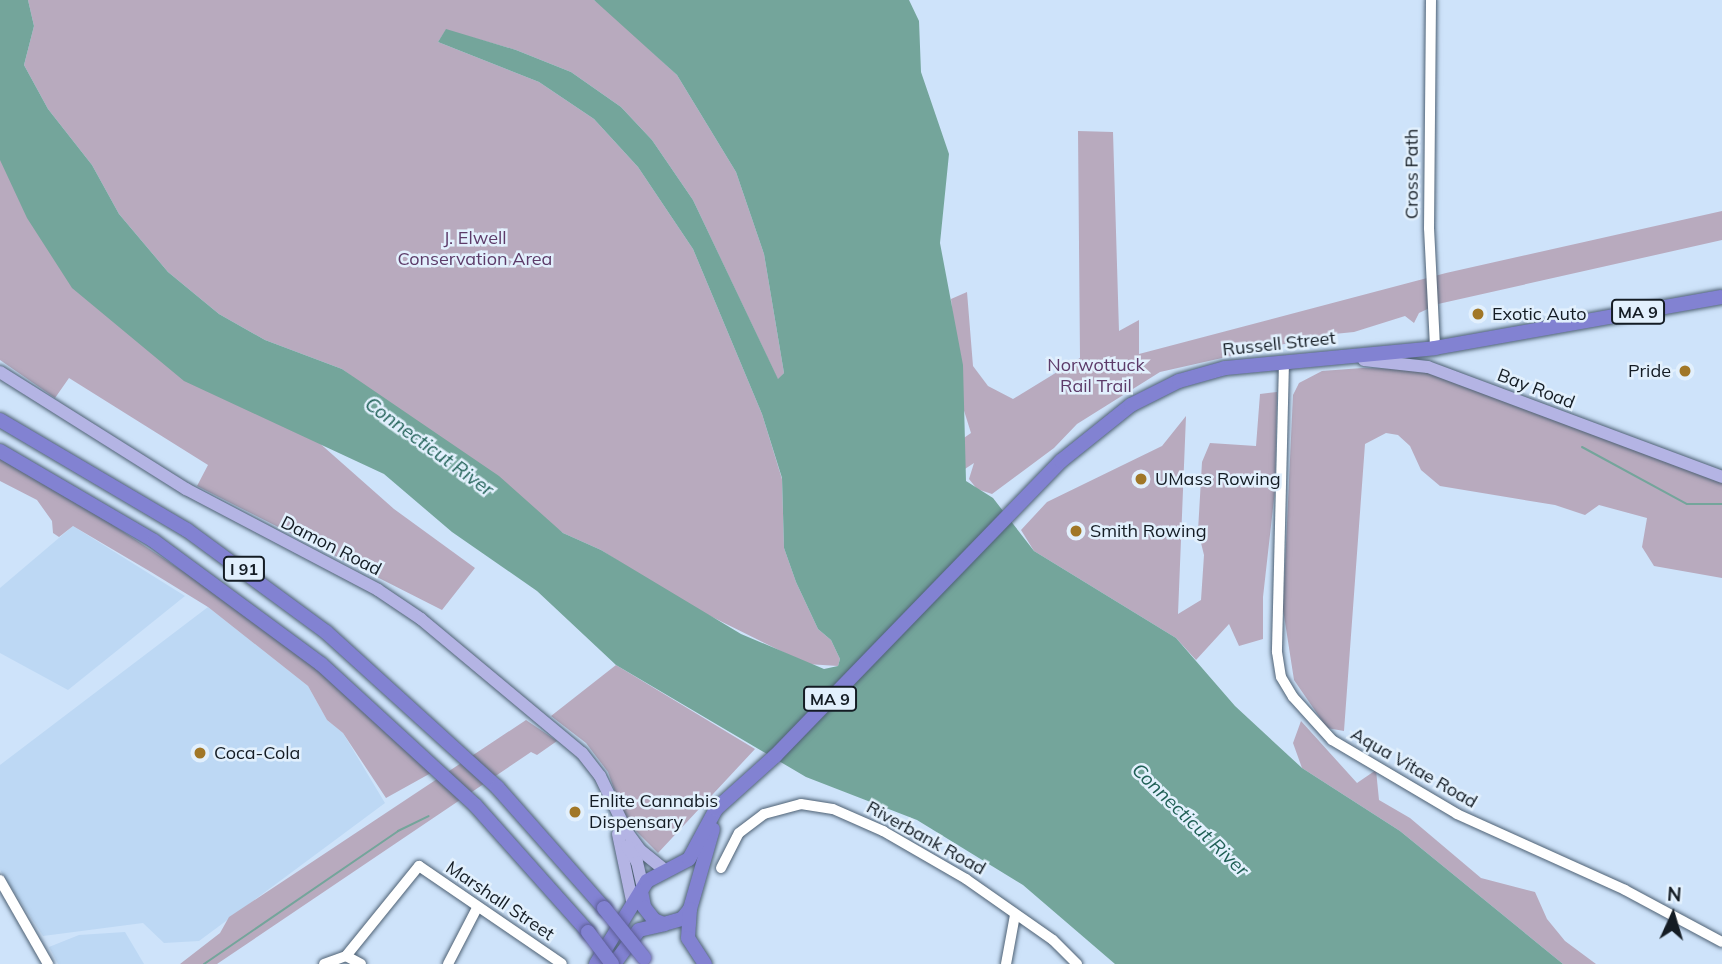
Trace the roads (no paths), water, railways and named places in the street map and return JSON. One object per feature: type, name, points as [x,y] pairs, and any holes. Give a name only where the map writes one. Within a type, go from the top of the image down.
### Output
[{"type":"highway","name":"Russell Street","points":[[734,796],[1047,475],[1097,428],[1155,392],[1225,368],[1435,348],[1554,330],[1722,297]]},
{"type":"highway","name":"Russell Street","points":[[1554,330],[1595,328],[1722,306]]},
{"type":"highway","name":"I 91","points":[[0,420],[122,489],[245,570],[346,648],[496,787],[604,908],[646,961]]},
{"type":"highway","name":"I 91","points":[[0,451],[133,528],[242,603],[330,671],[475,805],[613,964]]},
{"type":"highway","name":"MA 9","points":[[666,871],[689,859],[710,816],[734,796]]},
{"type":"highway","name":"MA 9","points":[[693,892],[710,834],[734,796]]},
{"type":"highway","points":[[596,964],[642,889],[666,871],[683,879],[693,892],[688,938],[705,964]]},
{"type":"highway","points":[[642,889],[646,912],[664,923]]},
{"type":"highway","points":[[613,964],[639,930],[682,919],[690,909]]},
{"type":"main road","name":"Bay Road","points":[[1332,358],[1428,367],[1722,477]]},
{"type":"main road","name":"Damon Road","points":[[0,372],[207,501],[392,598],[568,740],[600,776],[640,850],[666,871]]},
{"type":"main road","name":"Damon Road","points":[[609,797],[633,905]]},
{"type":"main road","name":"Damon Road","points":[[618,834],[637,862],[642,889]]},
{"type":"street","name":"Cross Path","points":[[1431,0],[1429,228],[1435,348]]},
{"type":"street","name":"Aqua Vitae Road","points":[[1284,362],[1277,652],[1281,677],[1293,697],[1332,740],[1457,814],[1625,890],[1722,942]]},
{"type":"street","name":"Riverbank Road","points":[[721,868],[739,833],[764,814],[791,805],[822,807],[856,818],[920,851],[1015,915],[1077,964]]},
{"type":"street","name":"Marshall Street","points":[[346,956],[419,866],[562,964]]},
{"type":"street","points":[[0,880],[48,964]]},
{"type":"street","points":[[448,964],[477,908]]},
{"type":"street","points":[[1006,964],[1015,915]]},
{"type":"street","points":[[324,964],[346,956],[361,964]]},
{"type":"water","name":"Connecticut River","points":[[0,0],[28,0],[34,26],[24,65],[48,109],[92,165],[119,214],[168,272],[219,314],[265,340],[342,369],[499,476],[563,533],[601,550],[741,634],[824,669],[838,666],[840,659],[831,640],[818,629],[796,582],[784,548],[782,478],[762,414],[693,249],[638,167],[594,119],[539,82],[438,42],[446,29],[516,50],[571,72],[621,107],[652,140],[693,200],[778,379],[784,373],[764,254],[736,172],[677,75],[594,0],[909,0],[919,21],[921,72],[949,154],[940,243],[963,365],[966,481],[993,498],[1034,551],[1176,638],[1235,706],[1302,768],[1400,831],[1563,964],[1115,964],[1023,885],[917,820],[806,777],[616,665],[537,591],[452,532],[384,474],[184,381],[72,288],[27,218],[0,160]]},
{"type":"waterway","points":[[1582,447],[1687,504],[1722,504]]},
{"type":"waterway","points":[[204,964],[398,831],[429,816]]},
{"type":"place","name":"Exotic Auto","points":[[1478,314]]},
{"type":"place","name":"Pride","points":[[1685,371]]},
{"type":"place","name":"UMass Rowing","points":[[1141,479]]},
{"type":"place","name":"Smith Rowing","points":[[1076,531]]},
{"type":"place","name":"Coca-Cola","points":[[200,753]]},
{"type":"place","name":"Enlite Cannabis Dispensary","points":[[575,812]]},
{"type":"park label","name":"J. Elwell Conservation Area","points":[[475,249]]},
{"type":"park label","name":"Norwottuck Rail Trail","points":[[1096,376]]}]
